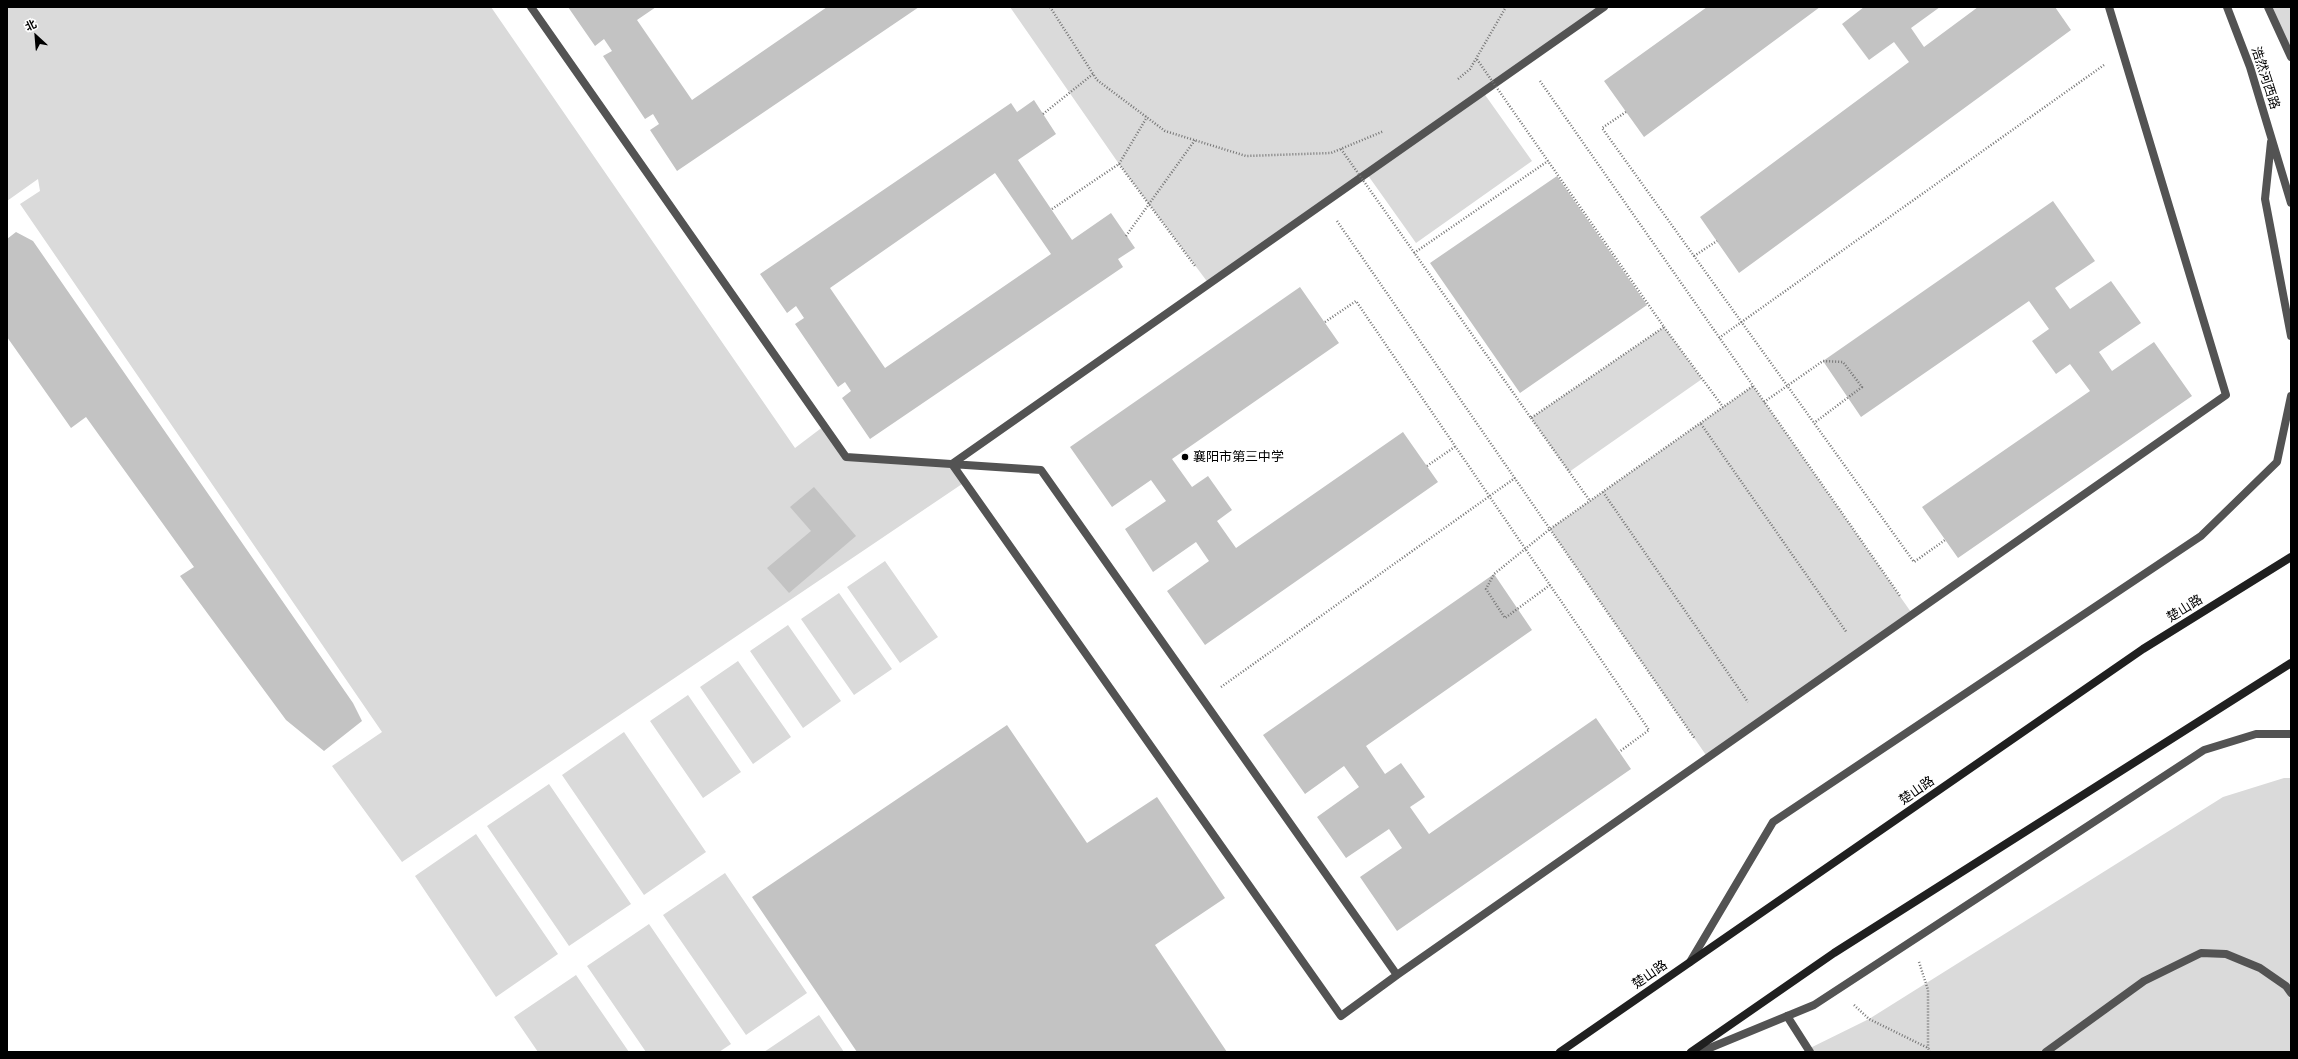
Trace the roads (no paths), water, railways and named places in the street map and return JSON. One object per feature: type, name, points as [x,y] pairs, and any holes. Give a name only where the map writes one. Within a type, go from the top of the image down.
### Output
[{"type":"main road","name":"楚山路","points":[[1560,1052],[2143,649],[2291,557]]},
{"type":"main road","points":[[1691,1052],[1834,953],[2291,663]]},
{"type":"street","points":[[531,7],[846,457],[1041,470],[1397,975]]},
{"type":"street","points":[[952,464],[1604,7]]},
{"type":"street","points":[[952,464],[1341,1016],[1397,975],[2226,395],[2109,7]]},
{"type":"street","name":"浩然河西路","points":[[2227,7],[2250,66],[2291,203]]},
{"type":"street","points":[[2268,7],[2291,56]]},
{"type":"street","points":[[2271,138],[2265,199],[2291,336]]},
{"type":"street","points":[[1690,962],[1774,822],[2201,536],[2277,462],[2291,396]]},
{"type":"street","points":[[1700,1052],[1814,1005],[2204,750],[2256,734],[2291,734]]},
{"type":"street","points":[[2046,1052],[2144,981],[2201,953],[2226,954],[2260,968],[2286,986],[2291,993]]},
{"type":"street","points":[[1787,1016],[1810,1052]]},
{"type":"place","name":"襄阳市第三中学","points":[[1185,457]]}]
